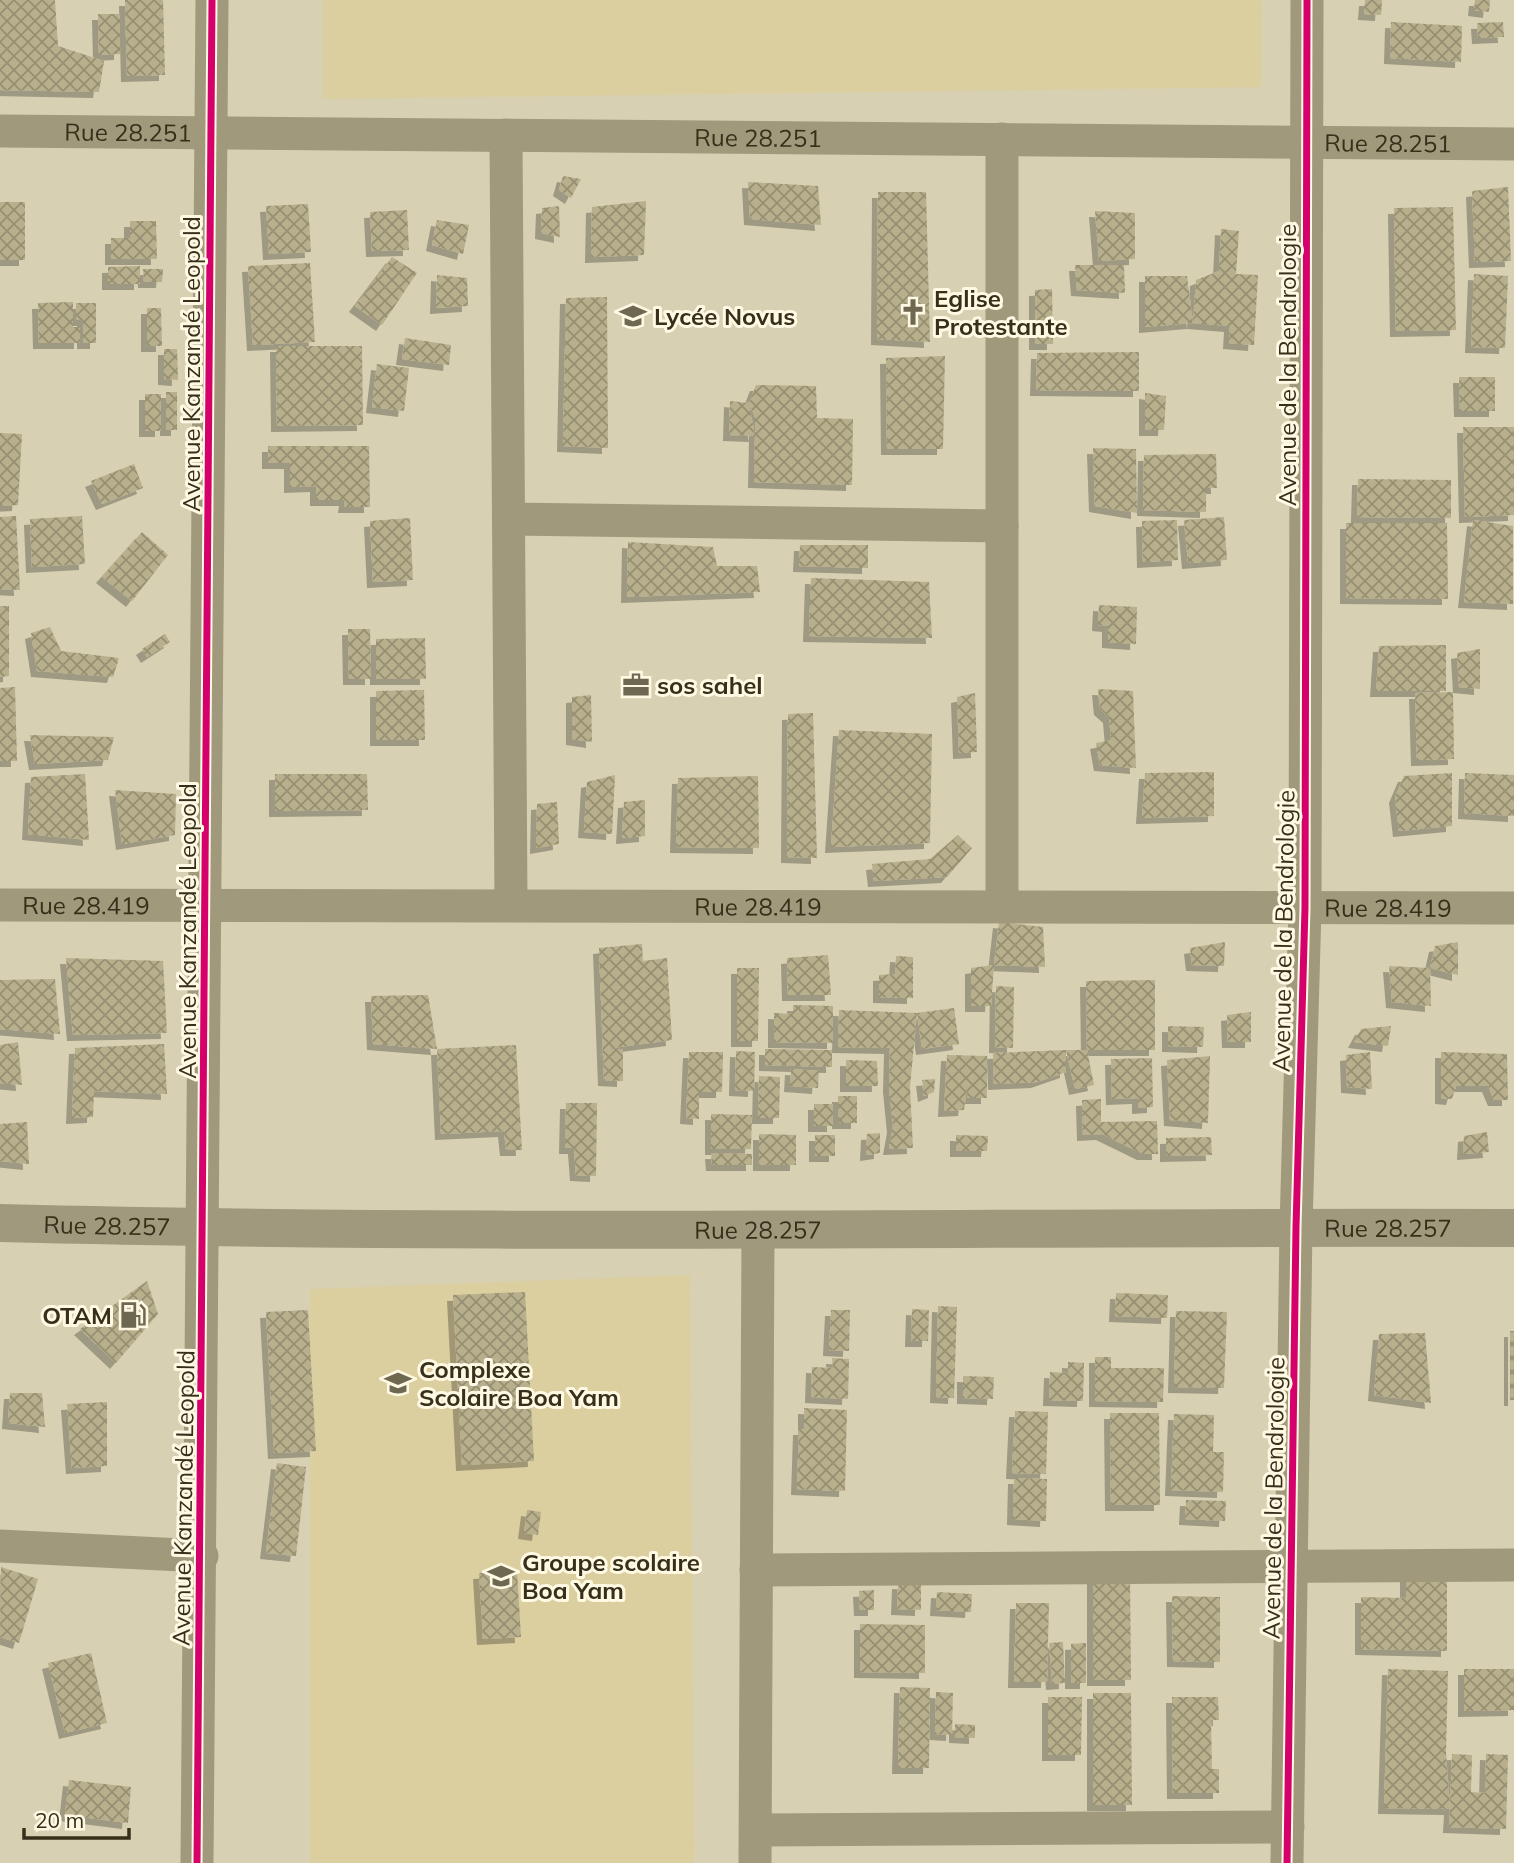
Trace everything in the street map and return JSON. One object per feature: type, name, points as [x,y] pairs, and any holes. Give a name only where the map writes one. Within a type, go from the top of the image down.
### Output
[{"type":"street","name":"Avenue Kanzandé Leopold","points":[[197,1863],[202,1556],[212,0]]},
{"type":"street","name":"Avenue de la Bendrologie","points":[[1287,1863],[1296,1227],[1305,908],[1307,0]]},
{"type":"street","name":"Rue 28.251","points":[[0,131],[1514,144]]},
{"type":"street","points":[[506,135],[511,904]]},
{"type":"street","points":[[1002,139],[1002,906]]},
{"type":"street","points":[[510,519],[1002,526]]},
{"type":"street","name":"Rue 28.419","points":[[0,905],[206,903],[1514,908]]},
{"type":"street","name":"Rue 28.257","points":[[0,1223],[204,1228],[758,1231],[1514,1228]]},
{"type":"street","points":[[755,1863],[758,1231]]},
{"type":"street","points":[[0,1546],[202,1556]]},
{"type":"street","points":[[756,1570],[1513,1566]]},
{"type":"street","points":[[755,1830],[1288,1827]]},
{"type":"shaded area","points":[[323,0],[1262,0],[1261,87],[323,99]]},
{"type":"shaded area","name":"Groupe scolaire Boa Yam","points":[[690,1275],[694,1863],[310,1863],[310,1289]]},
{"type":"building","points":[[0,0],[55,0],[58,46],[104,61],[99,92],[0,90]]},
{"type":"building","points":[[125,0],[163,0],[165,75],[127,76]]},
{"type":"building","points":[[1365,0],[1382,0],[1381,15],[1364,14]]},
{"type":"building","points":[[1475,0],[1490,0],[1489,12],[1474,10]]},
{"type":"building","points":[[98,14],[120,14],[120,54],[99,55]]},
{"type":"building","points":[[1391,22],[1462,26],[1461,62],[1390,58]]},
{"type":"building","points":[[1503,22],[1504,37],[1478,38],[1477,23]]},
{"type":"building","points":[[563,176],[581,179],[571,198],[559,190]]},
{"type":"building","points":[[748,182],[818,186],[821,225],[750,219]]},
{"type":"building","points":[[1508,187],[1511,261],[1475,262],[1472,191]]},
{"type":"building","points":[[878,192],[926,192],[930,342],[877,339]]},
{"type":"building","points":[[646,201],[644,255],[591,257],[592,207]]},
{"type":"building","points":[[0,202],[25,202],[25,260],[0,260]]},
{"type":"building","points":[[308,204],[311,252],[269,254],[266,206]]},
{"type":"building","points":[[559,206],[560,237],[541,233],[542,208]]},
{"type":"building","points":[[1453,207],[1456,330],[1396,331],[1394,208]]},
{"type":"building","points":[[407,210],[409,250],[372,251],[370,212]]},
{"type":"building","points":[[1095,211],[1135,213],[1135,259],[1099,261]]},
{"type":"building","points":[[437,220],[469,225],[463,254],[432,245]]},
{"type":"building","points":[[130,221],[156,221],[157,259],[111,259],[111,238],[130,238]]},
{"type":"building","points":[[1221,229],[1239,231],[1236,274],[1258,275],[1254,345],[1229,343],[1230,326],[1193,323],[1196,280],[1219,271]]},
{"type":"building","points":[[392,257],[417,273],[382,325],[355,306]]},
{"type":"building","points":[[310,263],[315,342],[253,345],[248,266]]},
{"type":"building","points":[[1075,265],[1124,265],[1125,293],[1077,290]]},
{"type":"building","points":[[140,266],[140,284],[108,284],[108,267]]},
{"type":"building","points":[[143,269],[163,269],[162,282],[144,282]]},
{"type":"building","points":[[1474,274],[1508,276],[1505,348],[1471,347]]},
{"type":"building","points":[[437,275],[467,278],[468,306],[436,308]]},
{"type":"building","points":[[1145,276],[1187,276],[1193,323],[1145,327]]},
{"type":"building","points":[[1052,289],[1053,344],[1035,344],[1035,290]]},
{"type":"building","points":[[607,297],[608,448],[563,446],[566,298]]},
{"type":"building","points":[[73,302],[73,327],[80,327],[80,343],[39,343],[38,303]]},
{"type":"building","points":[[76,303],[96,303],[96,343],[83,343],[83,320],[76,320]]},
{"type":"building","points":[[147,308],[161,308],[162,346],[147,346]]},
{"type":"building","points":[[405,338],[451,345],[449,365],[402,359]]},
{"type":"building","points":[[276,346],[362,346],[363,425],[277,426]]},
{"type":"building","points":[[164,349],[177,349],[178,380],[164,379]]},
{"type":"building","points":[[1139,352],[1139,391],[1036,390],[1037,353]]},
{"type":"building","points":[[945,356],[943,449],[887,449],[886,358]]},
{"type":"building","points":[[377,364],[409,368],[404,411],[372,407]]},
{"type":"building","points":[[1459,377],[1495,377],[1495,411],[1460,411]]},
{"type":"building","points":[[756,385],[816,386],[817,418],[853,419],[852,485],[754,482],[755,417],[749,403]]},
{"type":"building","points":[[166,392],[177,392],[177,430],[166,430]]},
{"type":"building","points":[[1145,393],[1166,396],[1164,430],[1145,430]]},
{"type":"building","points":[[145,394],[161,394],[161,431],[145,431]]},
{"type":"building","points":[[730,401],[749,403],[755,436],[729,435]]},
{"type":"building","points":[[1463,427],[1514,427],[1514,515],[1465,517]]},
{"type":"building","points":[[0,433],[22,434],[18,505],[0,506]]},
{"type":"building","points":[[268,446],[369,446],[370,507],[344,507],[345,500],[316,500],[316,486],[290,487],[290,463],[268,463]]},
{"type":"building","points":[[1093,448],[1136,449],[1137,513],[1095,506]]},
{"type":"building","points":[[1216,454],[1217,488],[1206,488],[1206,512],[1143,510],[1144,455]]},
{"type":"building","points":[[134,464],[143,488],[102,504],[91,481]]},
{"type":"building","points":[[1358,479],[1451,480],[1451,518],[1357,517]]},
{"type":"building","points":[[16,516],[20,590],[0,589],[0,517]]},
{"type":"building","points":[[82,516],[85,564],[32,567],[30,519]]},
{"type":"building","points":[[1224,517],[1227,560],[1188,563],[1184,520]]},
{"type":"building","points":[[410,518],[413,580],[373,582],[370,521]]},
{"type":"building","points":[[1177,520],[1178,560],[1143,562],[1142,521]]},
{"type":"building","points":[[1473,520],[1513,526],[1513,604],[1464,602]]},
{"type":"building","points":[[1346,523],[1447,523],[1448,599],[1346,598]]},
{"type":"building","points":[[142,532],[168,555],[132,601],[102,577]]},
{"type":"building","points":[[628,542],[713,547],[717,566],[757,566],[760,592],[627,597]]},
{"type":"building","points":[[800,545],[868,545],[868,568],[799,566]]},
{"type":"building","points":[[811,578],[929,582],[932,638],[809,636]]},
{"type":"building","points":[[1099,605],[1137,607],[1136,644],[1108,642],[1108,626],[1098,625]]},
{"type":"building","points":[[0,606],[9,606],[9,676],[0,677]]},
{"type":"building","points":[[50,627],[61,651],[119,658],[113,677],[37,671],[31,633]]},
{"type":"building","points":[[348,629],[370,629],[371,679],[349,679]]},
{"type":"building","points":[[165,634],[170,642],[147,657],[142,649]]},
{"type":"building","points":[[425,638],[426,679],[376,679],[376,639]]},
{"type":"building","points":[[1446,645],[1446,691],[1376,691],[1379,646]]},
{"type":"building","points":[[1480,649],[1480,689],[1459,687],[1457,653]]},
{"type":"building","points":[[15,687],[17,761],[0,761],[0,688]]},
{"type":"building","points":[[1098,689],[1133,691],[1136,768],[1100,765],[1096,743],[1111,740],[1109,717],[1100,709]]},
{"type":"building","points":[[424,690],[425,740],[376,740],[376,691]]},
{"type":"building","points":[[1453,692],[1454,759],[1417,760],[1415,693]]},
{"type":"building","points":[[975,693],[977,752],[959,753],[957,697]]},
{"type":"building","points":[[591,695],[592,742],[572,739],[572,697]]},
{"type":"building","points":[[813,713],[817,858],[787,857],[788,714]]},
{"type":"building","points":[[839,730],[932,734],[930,843],[831,847]]},
{"type":"building","points":[[30,735],[114,737],[108,760],[35,764]]},
{"type":"building","points":[[1214,772],[1214,816],[1142,818],[1145,773]]},
{"type":"building","points":[[1452,773],[1452,826],[1399,831],[1395,797],[1404,776]]},
{"type":"building","points":[[1465,773],[1514,775],[1514,816],[1464,813]]},
{"type":"building","points":[[85,774],[89,840],[28,834],[31,777]]},
{"type":"building","points":[[275,774],[367,774],[368,810],[275,811]]},
{"type":"building","points":[[615,775],[612,834],[584,832],[587,782]]},
{"type":"building","points":[[758,776],[759,848],[676,847],[678,778]]},
{"type":"building","points":[[115,790],[176,794],[175,835],[122,844]]},
{"type":"building","points":[[645,800],[645,836],[622,838],[624,802]]},
{"type":"building","points":[[557,802],[559,844],[536,848],[537,804]]},
{"type":"building","points":[[958,835],[972,848],[947,877],[874,881],[872,864],[930,859]]},
{"type":"building","points":[[999,922],[1043,927],[1045,967],[994,965]]},
{"type":"building","points":[[1225,942],[1224,966],[1192,965],[1190,948]]},
{"type":"building","points":[[1458,942],[1458,975],[1430,968],[1435,946]]},
{"type":"building","points":[[642,944],[643,961],[667,958],[672,1040],[605,1049],[623,1049],[623,1081],[604,1080],[599,948]]},
{"type":"building","points":[[828,955],[831,995],[788,995],[787,958]]},
{"type":"building","points":[[896,956],[913,957],[913,998],[879,997],[879,975],[895,974]]},
{"type":"building","points":[[66,958],[163,961],[167,1033],[73,1035]]},
{"type":"building","points":[[994,965],[991,1006],[971,1006],[971,968]]},
{"type":"building","points":[[1389,966],[1430,968],[1431,1006],[1392,1002]]},
{"type":"building","points":[[737,968],[759,968],[758,1041],[737,1041]]},
{"type":"building","points":[[55,979],[60,1034],[0,1029],[0,980]]},
{"type":"building","points":[[1155,980],[1155,1050],[1087,1050],[1086,981]]},
{"type":"building","points":[[996,986],[1014,987],[1013,1048],[995,1047]]},
{"type":"building","points":[[428,995],[437,1049],[373,1044],[371,996]]},
{"type":"building","points":[[793,1005],[833,1006],[833,1043],[774,1042],[774,1013],[793,1014]]},
{"type":"building","points":[[954,1008],[959,1044],[922,1049],[917,1013]]},
{"type":"building","points":[[839,1010],[917,1013],[910,1087],[913,1148],[889,1149],[893,1127],[889,1086],[890,1048],[838,1047]]},
{"type":"building","points":[[1251,1012],[1251,1042],[1228,1042],[1227,1015]]},
{"type":"building","points":[[1168,1026],[1204,1027],[1203,1047],[1168,1046]]},
{"type":"building","points":[[1391,1026],[1388,1046],[1354,1042],[1361,1029]]},
{"type":"building","points":[[18,1042],[22,1085],[0,1083],[0,1045]]},
{"type":"building","points":[[164,1044],[167,1094],[94,1091],[93,1117],[72,1118],[75,1048]]},
{"type":"building","points":[[516,1045],[522,1150],[506,1150],[504,1131],[441,1134],[437,1049]]},
{"type":"building","points":[[765,1049],[832,1050],[832,1067],[765,1065]]},
{"type":"building","points":[[1066,1050],[1066,1072],[1037,1082],[994,1084],[993,1053]]},
{"type":"building","points":[[1066,1050],[1087,1050],[1094,1085],[1075,1089]]},
{"type":"building","points":[[736,1051],[755,1052],[754,1091],[735,1090]]},
{"type":"building","points":[[689,1052],[723,1052],[722,1092],[699,1092],[699,1119],[686,1118]]},
{"type":"building","points":[[1370,1052],[1372,1089],[1347,1087],[1346,1055]]},
{"type":"building","points":[[1441,1052],[1507,1054],[1508,1100],[1494,1100],[1488,1086],[1456,1086],[1452,1099],[1441,1098]]},
{"type":"building","points":[[947,1055],[987,1056],[987,1098],[967,1098],[967,1088],[964,1110],[944,1111]]},
{"type":"building","points":[[1210,1056],[1208,1123],[1170,1120],[1167,1060]]},
{"type":"building","points":[[1152,1058],[1153,1107],[1138,1108],[1138,1098],[1112,1099],[1111,1059]]},
{"type":"building","points":[[846,1060],[877,1061],[878,1086],[846,1086]]},
{"type":"building","points":[[791,1069],[819,1071],[818,1088],[790,1086]]},
{"type":"building","points":[[759,1076],[780,1077],[779,1118],[758,1118]]},
{"type":"building","points":[[935,1079],[934,1092],[924,1096],[922,1080]]},
{"type":"building","points":[[838,1096],[857,1096],[857,1123],[838,1123]]},
{"type":"building","points":[[1101,1099],[1101,1122],[1157,1121],[1158,1154],[1143,1154],[1102,1134],[1083,1135],[1082,1100]]},
{"type":"building","points":[[566,1103],[597,1103],[596,1176],[576,1175],[574,1148],[565,1148]]},
{"type":"building","points":[[814,1104],[833,1104],[833,1126],[814,1126]]},
{"type":"building","points":[[711,1114],[752,1115],[751,1149],[711,1149]]},
{"type":"building","points":[[27,1122],[29,1164],[0,1161],[0,1124]]},
{"type":"building","points":[[1487,1132],[1489,1152],[1463,1154],[1464,1136]]},
{"type":"building","points":[[880,1133],[880,1153],[866,1155],[867,1134]]},
{"type":"building","points":[[759,1134],[796,1135],[796,1165],[759,1165]]},
{"type":"building","points":[[815,1135],[835,1135],[835,1156],[815,1156]]},
{"type":"building","points":[[956,1135],[988,1136],[987,1151],[956,1151]]},
{"type":"building","points":[[1211,1137],[1212,1155],[1166,1156],[1166,1138]]},
{"type":"building","points":[[711,1153],[752,1154],[752,1165],[712,1165]]},
{"type":"building","points":[[147,1281],[158,1314],[116,1363],[80,1329]]},
{"type":"building","points":[[525,1292],[534,1461],[462,1465],[453,1295]]},
{"type":"building","points":[[1116,1293],[1168,1295],[1167,1318],[1115,1316]]},
{"type":"building","points":[[938,1306],[957,1307],[954,1398],[936,1397]]},
{"type":"building","points":[[912,1309],[929,1310],[928,1341],[911,1341]]},
{"type":"building","points":[[308,1310],[316,1451],[274,1453],[266,1312]]},
{"type":"building","points":[[831,1310],[850,1310],[849,1351],[829,1350]]},
{"type":"building","points":[[1176,1311],[1227,1312],[1224,1388],[1174,1387]]},
{"type":"building","points":[[1510,1331],[1514,1331],[1514,1400],[1510,1400]]},
{"type":"building","points":[[1425,1333],[1431,1403],[1374,1395],[1379,1334]]},
{"type":"building","points":[[1095,1357],[1111,1357],[1111,1368],[1164,1368],[1163,1402],[1095,1401]]},
{"type":"building","points":[[832,1358],[849,1359],[848,1399],[811,1397],[812,1367],[833,1368]]},
{"type":"building","points":[[1068,1362],[1084,1363],[1083,1401],[1049,1400],[1050,1372],[1068,1373]]},
{"type":"building","points":[[963,1376],[994,1377],[993,1399],[963,1398]]},
{"type":"building","points":[[10,1393],[42,1393],[45,1427],[8,1423]]},
{"type":"building","points":[[107,1402],[107,1466],[72,1468],[67,1404]]},
{"type":"building","points":[[804,1408],[847,1410],[845,1491],[797,1489],[799,1429],[804,1429]]},
{"type":"building","points":[[1015,1411],[1048,1412],[1046,1474],[1012,1473]]},
{"type":"building","points":[[1110,1413],[1159,1413],[1160,1505],[1111,1505]]},
{"type":"building","points":[[1174,1414],[1214,1415],[1213,1452],[1224,1452],[1223,1492],[1171,1490]]},
{"type":"building","points":[[277,1463],[306,1467],[296,1556],[266,1553]]},
{"type":"building","points":[[1014,1478],[1047,1479],[1046,1521],[1013,1519]]},
{"type":"building","points":[[1186,1500],[1226,1501],[1225,1521],[1185,1519]]},
{"type":"building","points":[[527,1510],[541,1512],[538,1535],[524,1533]]},
{"type":"building","points":[[1,1567],[38,1579],[19,1643],[0,1637]]},
{"type":"building","points":[[517,1571],[521,1637],[483,1639],[479,1573]]},
{"type":"building","points":[[1093,1573],[1130,1573],[1131,1680],[1093,1680]]},
{"type":"building","points":[[1406,1575],[1447,1575],[1447,1651],[1361,1649],[1361,1597],[1406,1598]]},
{"type":"building","points":[[898,1583],[921,1584],[921,1610],[897,1609]]},
{"type":"building","points":[[874,1590],[874,1610],[860,1610],[859,1591]]},
{"type":"building","points":[[937,1592],[972,1594],[971,1612],[936,1610]]},
{"type":"building","points":[[1172,1596],[1220,1597],[1220,1662],[1173,1661]]},
{"type":"building","points":[[1016,1603],[1049,1603],[1047,1682],[1014,1682]]},
{"type":"building","points":[[860,1624],[925,1625],[925,1673],[860,1672]]},
{"type":"building","points":[[1063,1642],[1065,1683],[1052,1684],[1049,1643]]},
{"type":"building","points":[[1086,1643],[1086,1683],[1071,1683],[1071,1644]]},
{"type":"building","points":[[91,1653],[107,1723],[65,1733],[48,1663]]},
{"type":"building","points":[[1388,1669],[1448,1671],[1446,1753],[1450,1807],[1452,1754],[1472,1755],[1471,1792],[1485,1793],[1486,1754],[1508,1755],[1506,1829],[1449,1827],[1450,1809],[1384,1808]]},
{"type":"building","points":[[1464,1669],[1514,1669],[1514,1710],[1464,1711]]},
{"type":"building","points":[[900,1687],[930,1688],[929,1768],[898,1768]]},
{"type":"building","points":[[936,1692],[953,1693],[952,1735],[935,1734]]},
{"type":"building","points":[[1093,1693],[1131,1693],[1132,1805],[1093,1805]]},
{"type":"building","points":[[1048,1697],[1082,1697],[1081,1755],[1048,1755]]},
{"type":"building","points":[[1172,1697],[1218,1697],[1219,1720],[1211,1720],[1212,1769],[1219,1769],[1219,1793],[1173,1793]]},
{"type":"building","points":[[955,1724],[975,1725],[975,1738],[955,1737]]},
{"type":"building","points":[[69,1780],[131,1787],[128,1823],[65,1815]]},
{"type":"cycle path","points":[[197,1863],[212,0]]},
{"type":"cycle path","points":[[1287,1863],[1296,1227],[1305,908],[1307,0]]},
{"type":"place","name":"Eglise Protestante","points":[[913,312]]},
{"type":"place","name":"Lycée Novus","points":[[633,316]]},
{"type":"place","name":"sos sahel","points":[[636,685]]},
{"type":"place","name":"OTAM","points":[[133,1315]]},
{"type":"place","name":"Complexe Scolaire Boa Yam","points":[[398,1383]]},
{"type":"place","name":"Groupe scolaire Boa Yam","points":[[501,1576]]}]
